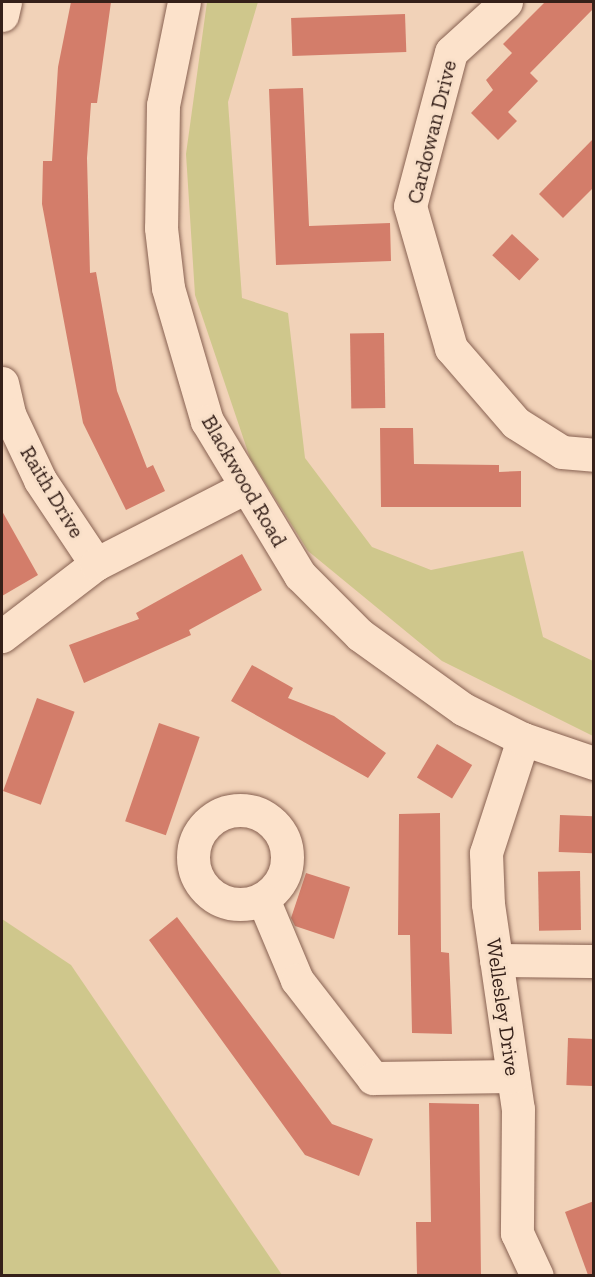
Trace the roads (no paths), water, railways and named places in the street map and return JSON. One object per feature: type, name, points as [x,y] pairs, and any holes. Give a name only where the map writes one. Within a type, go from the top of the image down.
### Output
[{"type":"street","points":[[2,15],[5,2]]},
{"type":"street","name":"Blackwood Road","points":[[184,2],[163,105],[161,228],[168,288],[207,421],[244,488],[300,575],[360,635],[463,709],[523,739],[594,763]]},
{"type":"street","name":"Cardowan Drive","points":[[506,2],[451,52],[410,206],[451,348],[516,423],[562,452],[594,455]]},
{"type":"street","name":"Raith Drive","points":[[2,383],[9,414],[40,480],[96,564]]},
{"type":"street","points":[[2,636],[96,564],[244,488]]},
{"type":"street","name":"Wellesley Drive","points":[[523,739],[486,853],[496,960],[513,1076],[517,1233],[537,1275]]},
{"type":"street","points":[[263,899],[297,980],[373,1078],[513,1076]]},
{"type":"street","points":[[496,960],[594,961]]}]
